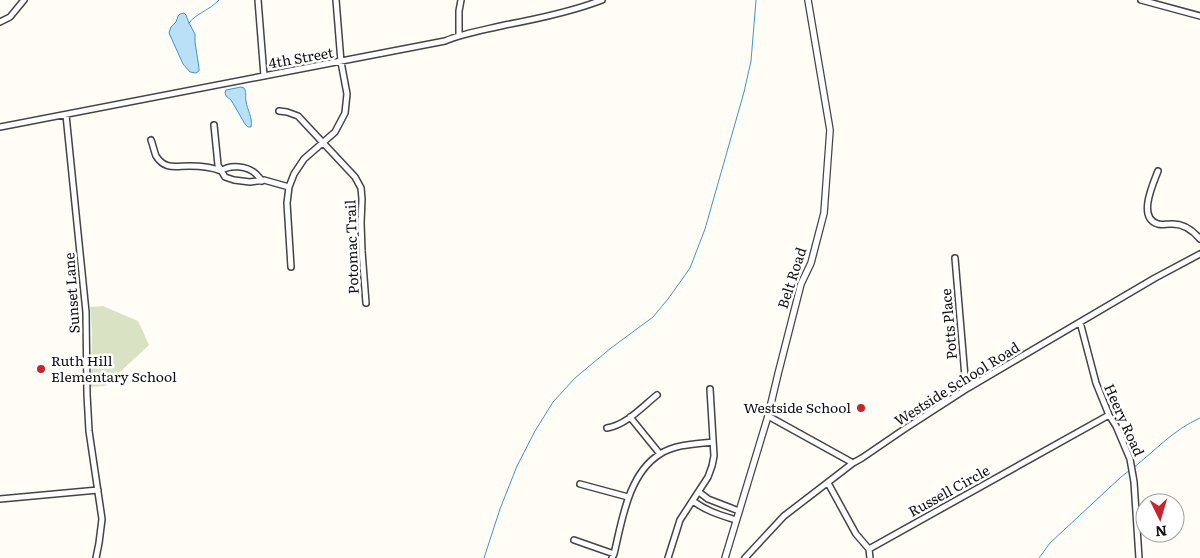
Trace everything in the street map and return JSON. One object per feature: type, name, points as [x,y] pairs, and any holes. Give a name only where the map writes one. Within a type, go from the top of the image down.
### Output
[{"type":"street","points":[[0,22],[10,17],[24,0]]},
{"type":"street","points":[[258,0],[264,76]]},
{"type":"street","points":[[291,267],[287,203],[289,187],[294,174],[304,159],[335,132],[345,113],[347,94],[341,62],[336,0]]},
{"type":"street","points":[[459,35],[460,0]]},
{"type":"street","name":"4th Street","points":[[0,127],[445,41],[459,35],[537,19],[587,6],[602,0]]},
{"type":"street","name":"Belt Road","points":[[725,558],[768,416],[801,284],[811,263],[824,213],[830,130],[808,0]]},
{"type":"street","points":[[1141,0],[1200,16]]},
{"type":"street","name":"Potomac Trail","points":[[279,111],[298,116],[355,178],[360,188],[366,303]]},
{"type":"street","name":"Sunset Lane","points":[[66,115],[86,312],[87,394],[90,431],[102,519],[100,543],[96,558]]},
{"type":"street","points":[[214,125],[218,164],[225,177],[250,182],[262,181],[289,187]]},
{"type":"street","points":[[151,140],[156,156],[167,166],[175,168],[188,166],[216,168],[221,171]]},
{"type":"street","points":[[221,171],[226,167],[248,169],[256,173],[262,181]]},
{"type":"street","points":[[1158,171],[1147,206],[1151,219],[1160,224],[1185,226],[1200,239]]},
{"type":"street","name":"Westside School Road","points":[[745,558],[784,516],[853,463],[968,388],[1155,278],[1200,254]]},
{"type":"street","name":"Potts Place","points":[[955,258],[968,388]]},
{"type":"street","name":"Heery Road","points":[[1080,322],[1096,383],[1133,469],[1139,558]]},
{"type":"street","points":[[668,558],[680,520],[708,477],[712,466],[714,456],[710,389]]},
{"type":"street","points":[[607,428],[614,427],[630,417],[656,395]]},
{"type":"street","name":"Russell Circle","points":[[869,549],[1109,415]]},
{"type":"street","points":[[768,416],[853,463]]},
{"type":"street","points":[[630,417],[660,454]]},
{"type":"street","points":[[574,540],[613,556],[628,497],[642,472],[660,454],[677,447],[713,442]]},
{"type":"street","points":[[828,483],[856,534],[869,549],[870,558]]},
{"type":"street","points":[[580,484],[628,497]]},
{"type":"street","points":[[0,499],[98,490]]},
{"type":"street","points":[[699,492],[708,499],[739,511]]},
{"type":"street","points":[[693,501],[710,512],[736,520]]},
{"type":"green space","points":[[103,306],[138,321],[149,345],[105,386],[91,387],[92,332],[90,307]]},
{"type":"water","points":[[184,13],[195,34],[199,68],[199,71],[196,73],[190,72],[183,64],[169,33],[178,16]]},
{"type":"water","points":[[241,87],[245,91],[251,127],[245,124],[225,93],[226,90]]},
{"type":"waterway","points":[[189,23],[219,0]]},
{"type":"waterway","points":[[484,558],[517,466],[553,402],[575,378],[653,317],[690,268],[705,229],[744,92],[751,61],[756,0]]},
{"type":"waterway","points":[[1133,468],[1173,434],[1200,418]]},
{"type":"waterway","points":[[1039,558],[1050,543],[1130,470]]},
{"type":"place","name":"Ruth Hill Elementary School","points":[[41,369]]},
{"type":"place","name":"Westside School","points":[[861,408]]}]
